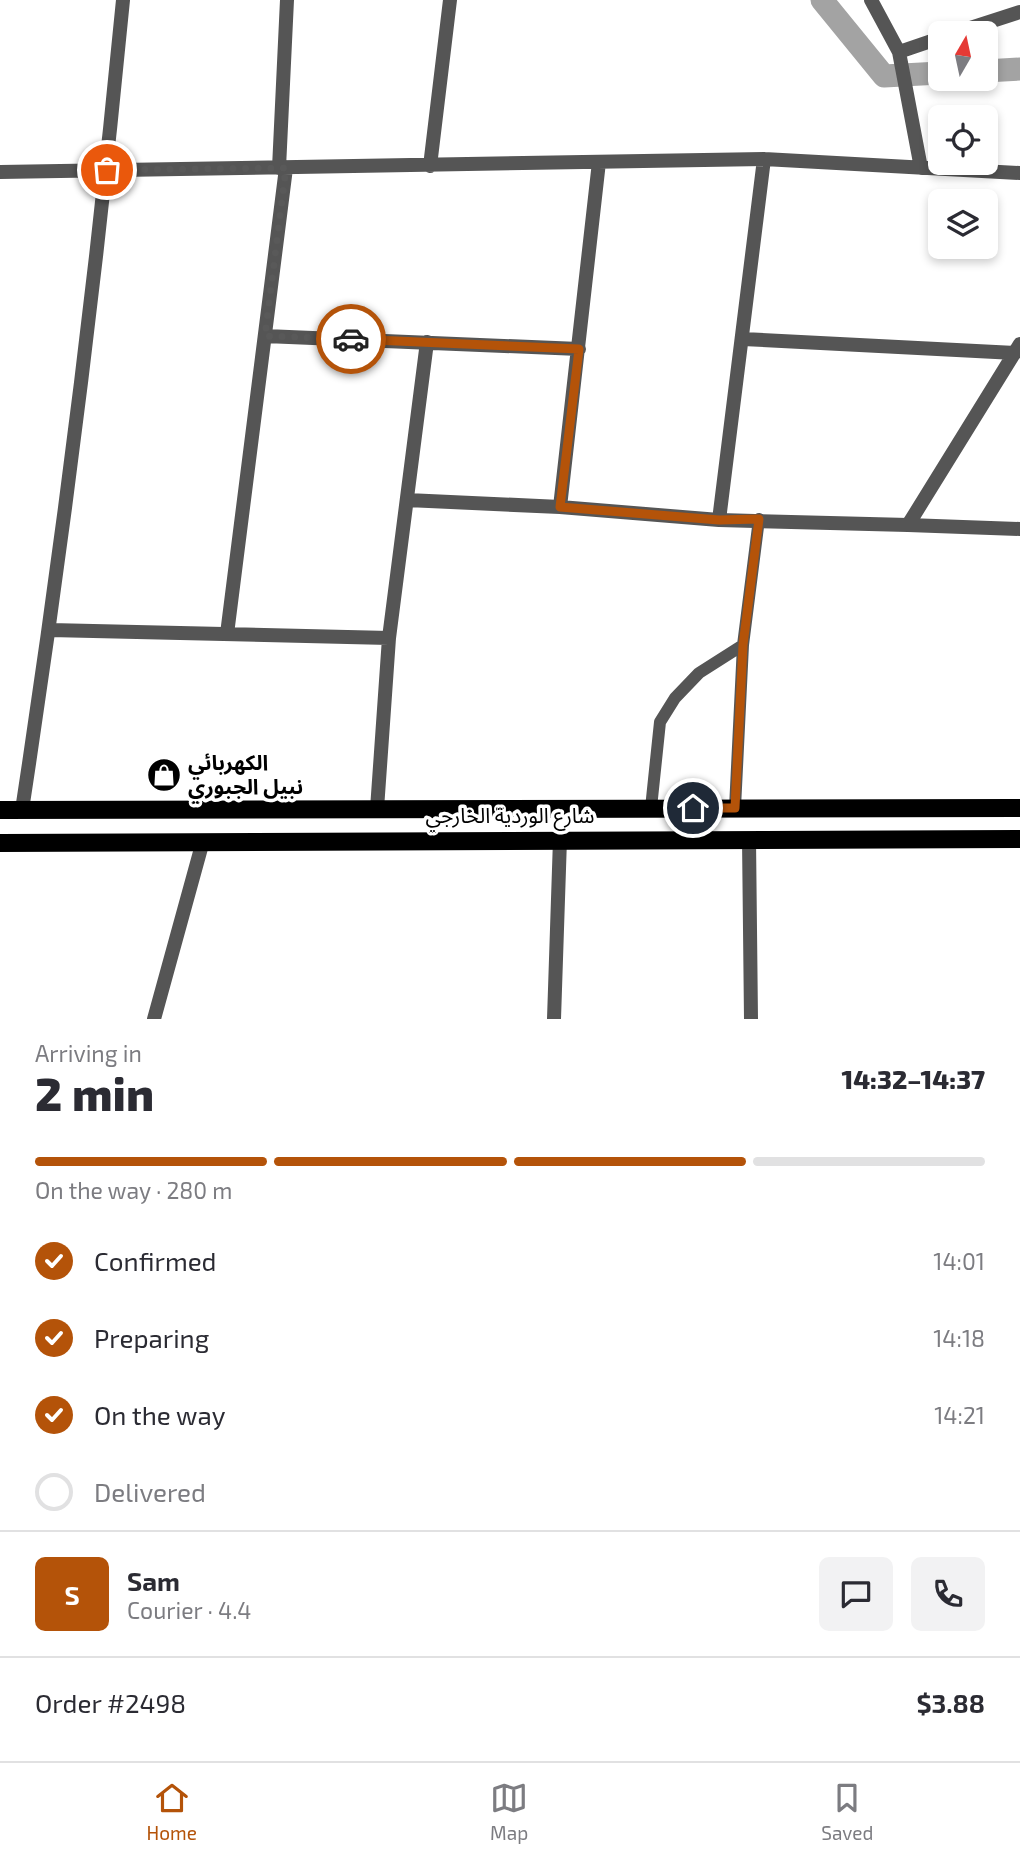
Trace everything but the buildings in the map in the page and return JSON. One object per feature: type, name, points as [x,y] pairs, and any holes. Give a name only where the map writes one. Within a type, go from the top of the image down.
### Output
[{"type":"main road","points":[[809,839],[820,828],[820,819],[812,808]]},
{"type":"main road","points":[[939,808],[931,816],[929,824],[939,839]]},
{"type":"main road","name":"شارع الوردية الخارجي","points":[[0,810],[1020,808]]},
{"type":"main road","name":"شارع الوردية الخارجي","points":[[0,843],[1020,839]]},
{"type":"street","points":[[22,810],[50,629],[107,170],[123,0]]},
{"type":"street","points":[[227,634],[265,336],[282,168],[287,0]]},
{"type":"street","points":[[430,166],[450,0]]},
{"type":"street","points":[[871,0],[899,52],[921,167]]},
{"type":"street","points":[[992,21],[1020,12]]},
{"type":"street","points":[[899,52],[928,42]]},
{"type":"street","points":[[0,172],[764,159],[1020,173]]},
{"type":"street","points":[[719,520],[764,159]]},
{"type":"street","points":[[560,507],[598,162]]},
{"type":"street","points":[[265,336],[579,349]]},
{"type":"street","points":[[743,339],[1017,349],[908,525]]},
{"type":"street","points":[[377,809],[389,638],[427,342]]},
{"type":"street","points":[[407,500],[560,507],[719,520],[1020,528]]},
{"type":"street","points":[[50,629],[389,638]]},
{"type":"street","points":[[554,1019],[560,839]]},
{"type":"street","points":[[750,839],[751,1019]]},
{"type":"street","points":[[154,1019],[203,841]]},
{"type":"lane","points":[[735,808],[743,645],[759,519]]},
{"type":"lane","points":[[651,808],[660,722],[675,698],[699,673],[743,645]]},
{"type":"waterway","points":[[822,0],[884,76],[928,74]]},
{"type":"waterway","points":[[998,70],[1020,69]]},
{"type":"way so far","points":[[107,170],[286,168],[265,336],[351,339]]},
{"type":"place","name":"الكهربائي نبيل الجبوري","points":[[164,775]]},
{"type":"route","points":[[351,339],[579,349],[560,507],[719,520],[759,519],[743,645],[735,808],[693,808]]}]
